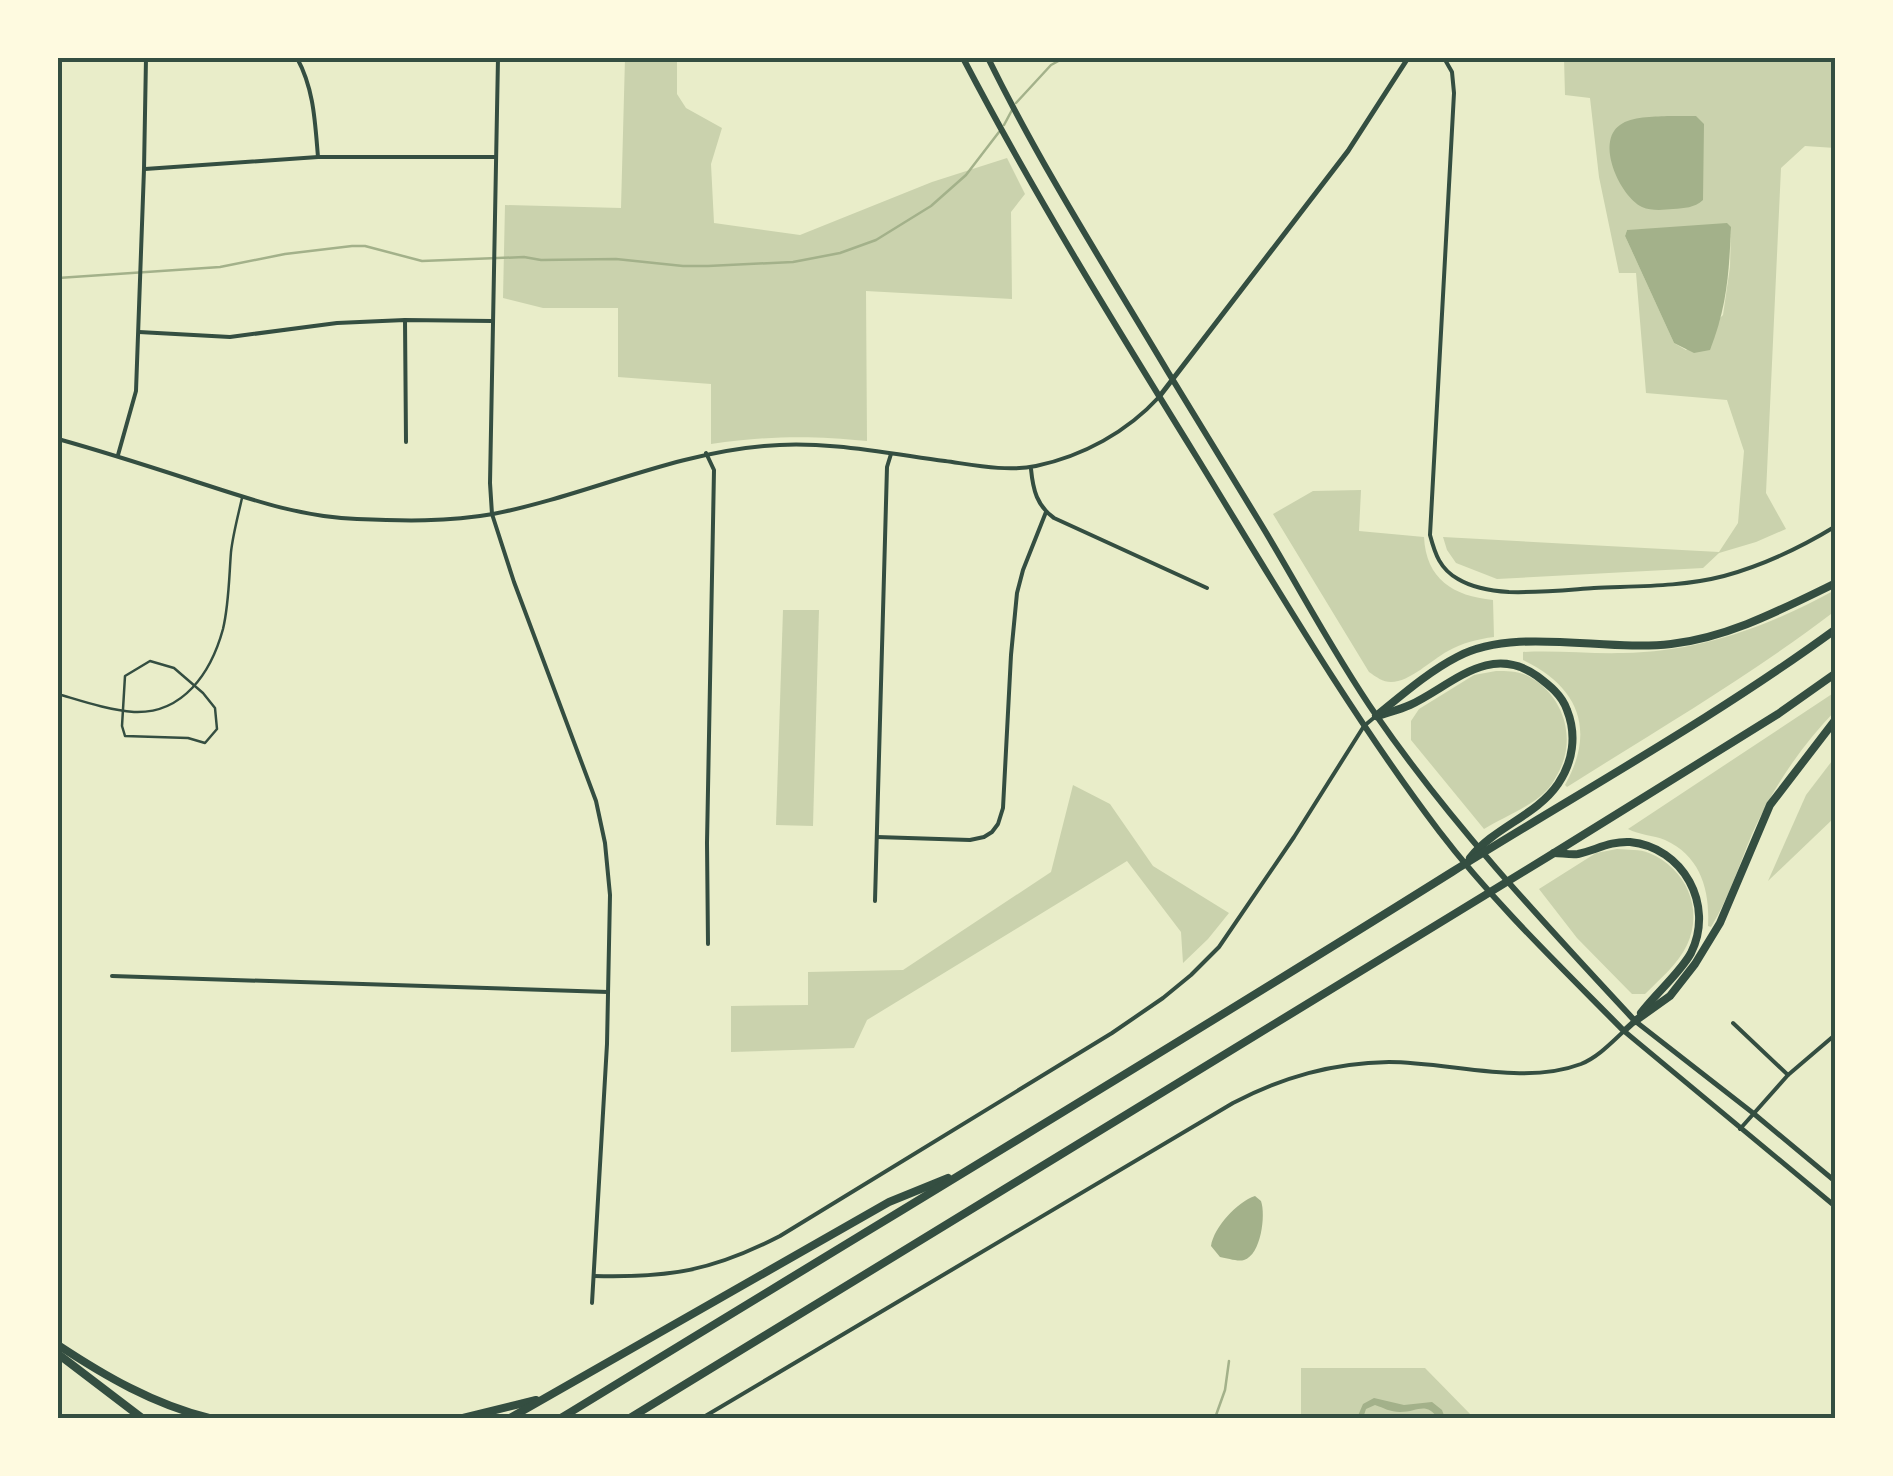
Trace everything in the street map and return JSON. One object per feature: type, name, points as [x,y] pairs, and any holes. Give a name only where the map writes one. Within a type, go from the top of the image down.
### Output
[{"type":"highway","points":[[1376,716],[1420,681],[1458,656],[1479,648],[1529,642],[1628,646],[1701,640],[1770,615],[1836,583]]},
{"type":"highway","points":[[561,1418],[1676,737],[1836,629]]},
{"type":"highway","points":[[1376,716],[1410,706],[1464,672],[1496,663],[1531,672],[1559,695],[1568,710],[1573,746],[1557,785],[1539,804],[1482,842],[1465,864]]},
{"type":"highway","points":[[630,1418],[1554,853],[1778,714],[1836,673]]},
{"type":"highway","points":[[1634,1021],[1670,996],[1695,964],[1720,923],[1770,805],[1836,719]]},
{"type":"highway","points":[[1554,853],[1576,854],[1620,842],[1646,845],[1664,852],[1682,868],[1694,889],[1700,919],[1693,948],[1686,962],[1634,1021]]},
{"type":"highway","points":[[510,1418],[889,1202],[971,1168]]},
{"type":"highway","points":[[58,1344],[116,1382],[209,1418]]},
{"type":"highway","points":[[58,1354],[142,1418]]},
{"type":"highway","points":[[463,1418],[545,1398]]},
{"type":"main road","points":[[963,58],[1159,397],[1364,726],[1441,833],[1516,922],[1624,1031],[1634,1021],[1456,822],[1376,716],[1022,126],[988,58]]},
{"type":"street","points":[[118,456],[136,391],[146,58]]},
{"type":"street","points":[[297,58],[306,73],[314,105],[318,157]]},
{"type":"street","points":[[498,58],[492,514],[596,801],[610,895],[607,1044],[592,1303]]},
{"type":"street","points":[[58,440],[314,515],[428,521],[492,514],[706,453],[790,444],[981,466],[1030,467],[1066,458],[1094,446],[1144,414],[1159,397],[1348,151],[1408,58]]},
{"type":"street","points":[[1444,58],[1452,72],[1454,93],[1430,536],[1444,570],[1480,588],[1511,592],[1659,585],[1718,578],[1748,569],[1787,554],[1836,526]]},
{"type":"street","points":[[144,168],[318,157],[495,157]]},
{"type":"street","points":[[405,320],[406,442]]},
{"type":"street","points":[[139,332],[230,337],[338,323],[492,321]]},
{"type":"street","points":[[706,453],[714,470],[708,944]]},
{"type":"street","points":[[875,901],[887,467],[891,454]]},
{"type":"street","points":[[1030,467],[1034,491],[1046,512],[1207,588]]},
{"type":"street","points":[[876,837],[977,839],[992,832],[998,824],[1004,800],[1010,655],[1017,593],[1046,512]]},
{"type":"street","points":[[594,1276],[681,1273],[750,1252],[1002,1101],[1163,998],[1219,947],[1364,726],[1376,716]]},
{"type":"street","points":[[112,976],[608,992]]},
{"type":"street","points":[[1634,1021],[1836,1182]]},
{"type":"street","points":[[1734,1023],[1788,1075]]},
{"type":"street","points":[[702,1418],[1216,1113],[1269,1084],[1309,1072],[1390,1062],[1542,1073],[1580,1064],[1600,1053],[1624,1031],[1836,1207]]},
{"type":"street","points":[[1740,1129],[1788,1075],[1836,1034]]},
{"type":"lane","points":[[58,694],[136,712],[160,709],[180,700],[196,686],[222,630],[242,497]]},
{"type":"lane","points":[[150,661],[174,668],[196,686],[215,708],[217,729],[205,743],[188,738],[125,736],[122,710],[126,676],[150,661]]},
{"type":"shaded area","points":[[625,58],[677,58],[677,94],[686,108],[722,128],[711,164],[714,223],[800,235],[932,182],[1007,158],[1025,194],[1011,212],[1012,299],[866,291],[867,441],[789,437],[711,444],[711,384],[618,377],[618,308],[543,308],[503,298],[505,205],[621,208]]},
{"type":"shaded area","points":[[1564,58],[1835,58],[1835,148],[1805,146],[1781,168],[1766,493],[1786,529],[1719,553],[1703,568],[1497,579],[1456,563],[1443,537],[1719,552],[1738,523],[1744,451],[1727,400],[1646,393],[1636,273],[1619,273],[1599,177],[1590,98],[1565,95]],"holes":[[[1731,228],[1723,315],[1686,350],[1674,343],[1625,236],[1627,230]]]},
{"type":"shaded area","points":[[1696,116],[1704,124],[1703,200],[1685,208],[1649,209],[1634,201],[1619,181],[1610,143],[1613,133],[1625,122]]},
{"type":"shaded area","points":[[1727,223],[1731,227],[1729,260],[1720,319],[1710,350],[1694,353],[1674,343],[1625,236],[1627,230]]},
{"type":"shaded area","points":[[1361,490],[1359,531],[1424,537],[1430,564],[1444,583],[1466,594],[1493,600],[1494,637],[1453,648],[1398,681],[1385,681],[1369,672],[1273,514],[1313,491]]},
{"type":"shaded area","points":[[1835,590],[1835,611],[1803,635],[1703,702],[1565,785],[1579,746],[1577,712],[1558,683],[1523,660],[1523,652],[1623,653],[1679,648],[1733,635]]},
{"type":"shaded area","points":[[783,610],[819,610],[813,826],[776,825]]},
{"type":"shaded area","points":[[1515,672],[1538,682],[1562,715],[1567,741],[1561,767],[1547,791],[1484,829],[1411,740],[1411,721],[1419,709],[1474,675]]},
{"type":"shaded area","points":[[1835,692],[1835,711],[1778,785],[1752,834],[1723,905],[1711,927],[1708,926],[1705,888],[1687,855],[1665,840],[1628,829]]},
{"type":"shaded area","points":[[1835,757],[1835,817],[1768,881],[1806,795]]},
{"type":"shaded area","points":[[1073,785],[1110,804],[1153,866],[1229,913],[1183,963],[1181,932],[1127,861],[867,1020],[854,1048],[731,1052],[731,1006],[808,1005],[808,972],[903,970],[1051,872]]},
{"type":"shaded area","points":[[1617,849],[1645,852],[1662,860],[1682,879],[1692,904],[1692,931],[1687,945],[1645,994],[1632,994],[1577,938],[1539,889],[1596,853]]},
{"type":"shaded area","points":[[1255,1196],[1261,1201],[1263,1215],[1255,1251],[1242,1260],[1220,1257],[1211,1246],[1221,1223]]},
{"type":"shaded area","points":[[1301,1368],[1425,1368],[1474,1418],[1301,1418]]},
{"type":"shaded area","points":[[1374,1398],[1404,1405],[1432,1402],[1445,1418],[1425,1409],[1396,1412],[1375,1405],[1366,1409],[1363,1418],[1357,1418],[1363,1404]]},
{"type":"waterway","points":[[1016,103],[1051,65],[1064,58]]},
{"type":"waterway","points":[[1004,125],[1012,110]]},
{"type":"waterway","points":[[58,278],[220,267],[352,246],[422,261],[524,257],[616,259],[683,266],[793,262],[840,253],[876,240],[931,206],[966,175],[999,132]]},
{"type":"waterway","points":[[1215,1418],[1225,1390],[1229,1361]]}]
